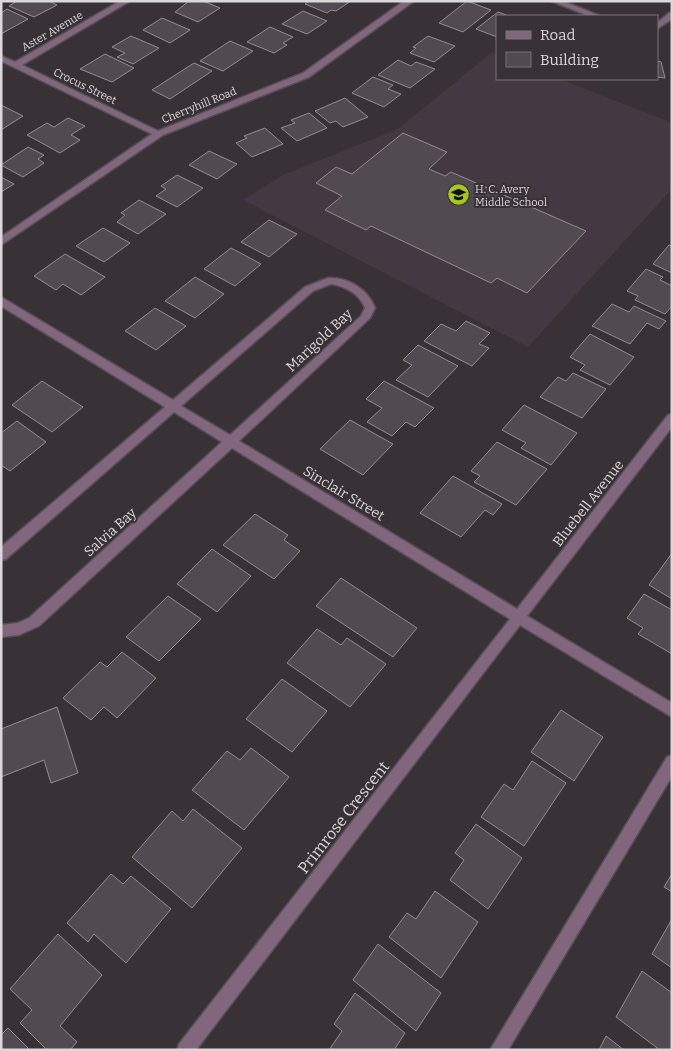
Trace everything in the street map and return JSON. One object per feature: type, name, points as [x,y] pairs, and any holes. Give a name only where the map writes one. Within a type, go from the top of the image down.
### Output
[{"type":"street","name":"Aster Avenue","points":[[16,65],[126,1]]},
{"type":"street","name":"Cherryhill Road","points":[[1,242],[158,134],[306,75],[410,1]]},
{"type":"street","points":[[556,1],[593,15]]},
{"type":"street","points":[[658,26],[672,16]]},
{"type":"street","name":"Crocus Street","points":[[1,58],[158,134]]},
{"type":"street","name":"Marigold Bay","points":[[174,407],[309,289],[320,283],[331,281],[343,284],[362,294],[368,301],[370,308],[365,318],[231,442]]},
{"type":"street","name":"Sinclair Street","points":[[1,301],[231,442],[523,611],[672,711]]},
{"type":"street","points":[[1,555],[174,407]]},
{"type":"street","name":"Bluebell Avenue","points":[[523,611],[672,418]]},
{"type":"street","name":"Salvia Bay","points":[[1,631],[19,629],[34,622],[231,442]]},
{"type":"street","name":"Primrose Crescent","points":[[185,1050],[523,611]]},
{"type":"street","points":[[498,1050],[672,762]]},
{"type":"shaded area","name":"H. C. Avery Middle School","points":[[492,52],[496,54],[496,80],[563,80],[672,123],[672,189],[528,347],[243,200],[283,175],[398,129]]},
{"type":"building","points":[[17,1],[49,1],[57,5],[34,17],[9,6]]},
{"type":"building","points":[[189,1],[203,1],[220,8],[198,22],[175,12]]},
{"type":"building","points":[[309,1],[351,1],[336,11],[331,10],[327,13],[305,4]]},
{"type":"building","points":[[467,1],[491,10],[463,32],[439,23]]},
{"type":"building","points":[[7,9],[28,19],[1,34],[1,13]]},
{"type":"building","points":[[303,11],[327,21],[307,34],[282,24]]},
{"type":"building","points":[[498,12],[506,15],[496,15],[496,37],[476,29]]},
{"type":"building","points":[[162,18],[190,30],[170,43],[143,30]]},
{"type":"building","points":[[270,27],[293,37],[283,43],[287,45],[274,53],[247,42]]},
{"type":"building","points":[[131,36],[159,48],[133,64],[117,57],[125,53],[112,47]]},
{"type":"building","points":[[428,36],[455,46],[434,62],[410,53],[416,48],[413,47]]},
{"type":"building","points":[[230,41],[253,51],[223,71],[200,61]]},
{"type":"building","points":[[105,54],[134,68],[112,82],[80,69]]},
{"type":"building","points":[[398,60],[411,66],[416,62],[435,69],[410,88],[378,75]]},
{"type":"building","points":[[658,61],[661,62],[665,78],[658,77]]},
{"type":"building","points":[[194,63],[212,71],[170,99],[152,90]]},
{"type":"building","points":[[373,77],[393,85],[388,89],[401,94],[384,107],[352,93]]},
{"type":"building","points":[[345,98],[368,117],[343,127],[336,121],[330,123],[315,111]]},
{"type":"building","points":[[1,105],[23,116],[1,130]]},
{"type":"building","points":[[309,113],[327,128],[297,141],[281,128],[295,123],[291,120]]},
{"type":"building","points":[[68,118],[85,126],[71,135],[80,140],[60,153],[27,135],[47,123],[54,127]]},
{"type":"building","points":[[265,128],[283,144],[252,157],[236,143],[247,138],[244,136]]},
{"type":"building","points":[[403,133],[447,152],[429,169],[445,176],[451,172],[586,231],[527,293],[497,278],[491,283],[371,226],[366,230],[325,210],[342,196],[316,183],[336,167],[352,174]]},
{"type":"building","points":[[28,147],[44,155],[38,159],[44,163],[23,177],[1,165]]},
{"type":"building","points":[[209,151],[237,164],[217,179],[189,165]]},
{"type":"building","points":[[177,175],[203,188],[177,207],[156,196],[166,189],[161,186]]},
{"type":"building","points":[[1,177],[14,184],[1,192]]},
{"type":"building","points":[[139,200],[166,214],[138,234],[117,222],[125,215],[121,213]]},
{"type":"building","points":[[269,220],[297,234],[269,257],[241,242]]},
{"type":"building","points":[[103,228],[130,243],[104,262],[76,246]]},
{"type":"building","points":[[669,245],[672,246],[672,273],[653,264]]},
{"type":"building","points":[[231,248],[261,264],[235,286],[204,269]]},
{"type":"building","points":[[65,254],[105,277],[81,295],[63,284],[56,290],[34,276]]},
{"type":"building","points":[[646,269],[663,277],[660,280],[672,286],[672,306],[665,314],[635,300],[638,296],[627,291]]},
{"type":"building","points":[[195,277],[224,294],[195,318],[165,301]]},
{"type":"building","points":[[612,304],[629,312],[634,306],[666,321],[659,329],[647,323],[630,344],[592,326]]},
{"type":"building","points":[[155,308],[186,326],[156,350],[125,331]]},
{"type":"building","points":[[466,321],[490,333],[479,344],[489,348],[472,366],[424,341],[441,324],[456,331]]},
{"type":"building","points":[[590,334],[634,357],[610,385],[580,370],[585,365],[570,357]]},
{"type":"building","points":[[418,345],[458,366],[428,397],[396,380],[412,365],[403,360]]},
{"type":"building","points":[[573,373],[606,389],[582,418],[540,397],[558,377],[566,381]]},
{"type":"building","points":[[42,381],[83,407],[52,432],[12,405]]},
{"type":"building","points":[[384,381],[434,408],[415,427],[406,422],[392,436],[367,422],[382,408],[366,399]]},
{"type":"building","points":[[524,405],[577,433],[551,465],[521,448],[526,443],[502,430]]},
{"type":"building","points":[[350,420],[393,444],[363,475],[320,449]]},
{"type":"building","points":[[17,421],[46,442],[10,471],[1,465],[1,433]]},
{"type":"building","points":[[497,442],[547,469],[516,505],[474,482],[480,476],[471,471]]},
{"type":"building","points":[[453,476],[502,504],[493,515],[485,510],[461,537],[420,513]]},
{"type":"building","points":[[255,514],[288,535],[284,540],[300,551],[274,579],[223,545]]},
{"type":"building","points":[[212,549],[251,576],[217,612],[177,584]]},
{"type":"building","points":[[672,553],[672,599],[649,585]]},
{"type":"building","points":[[341,578],[417,628],[393,657],[316,606]]},
{"type":"building","points":[[644,594],[672,610],[672,654],[638,634],[643,628],[627,618]]},
{"type":"building","points":[[168,596],[201,619],[159,661],[126,637]]},
{"type":"building","points":[[317,629],[341,645],[347,638],[386,664],[350,707],[287,663]]},
{"type":"building","points":[[122,652],[156,678],[117,718],[104,707],[91,720],[63,698],[100,662],[107,667]]},
{"type":"building","points":[[282,679],[327,711],[292,752],[246,719]]},
{"type":"building","points":[[57,707],[78,773],[51,783],[44,760],[1,777],[1,729]]},
{"type":"building","points":[[561,710],[603,737],[574,781],[531,752]]},
{"type":"building","points":[[251,748],[289,777],[244,830],[192,790],[227,751],[240,760]]},
{"type":"building","points":[[532,761],[566,783],[524,846],[481,817],[504,784],[513,790]]},
{"type":"building","points":[[193,809],[242,848],[192,908],[132,857],[172,811],[183,821]]},
{"type":"building","points":[[476,824],[522,858],[488,909],[450,880],[464,860],[455,853]]},
{"type":"building","points":[[111,874],[123,884],[131,876],[171,909],[126,963],[94,934],[88,942],[67,923]]},
{"type":"building","points":[[672,874],[672,892],[664,887]]},
{"type":"building","points":[[435,891],[478,922],[441,978],[389,937],[407,913],[416,919]]},
{"type":"building","points":[[672,919],[672,968],[652,954]]},
{"type":"building","points":[[58,934],[102,975],[60,1026],[77,1042],[70,1050],[47,1050],[20,1023],[32,1010],[10,989]]},
{"type":"building","points":[[378,944],[441,993],[416,1031],[353,980]]},
{"type":"building","points":[[642,971],[672,993],[672,1050],[660,1050],[616,1017]]},
{"type":"building","points":[[355,993],[405,1033],[394,1050],[329,1050],[342,1031],[334,1024]]},
{"type":"building","points":[[8,1028],[30,1050],[1,1050],[1,1035]]},
{"type":"building","points":[[606,1036],[624,1050],[599,1050]]},
{"type":"place","name":"H. C. Avery Middle School","points":[[459,195]]}]
